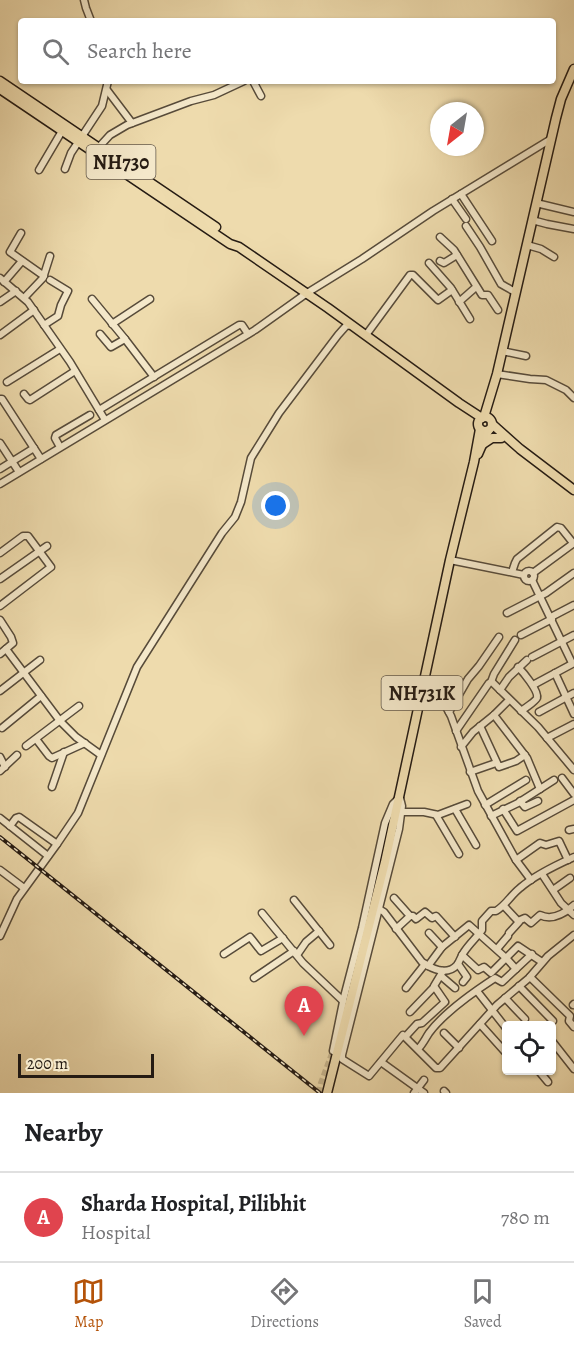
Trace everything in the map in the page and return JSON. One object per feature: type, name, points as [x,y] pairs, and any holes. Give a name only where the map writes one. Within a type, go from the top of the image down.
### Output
[{"type":"highway","name":"NH731K","points":[[474,462],[483,444],[515,292],[561,99],[574,69]]},
{"type":"highway","name":"NH730","points":[[0,81],[230,244],[239,247],[353,325],[459,403],[501,438],[520,449]]},
{"type":"highway","name":"NH730","points":[[0,89],[63,131],[99,147],[233,239],[239,247]]},
{"type":"highway","name":"NH731K","points":[[327,1093],[400,797],[450,560],[474,462],[486,425]]},
{"type":"highway","name":"NH730","points":[[486,425],[574,490]]},
{"type":"highway","points":[[483,444],[492,438],[501,438]]},
{"type":"street","points":[[84,0],[90,18]]},
{"type":"street","points":[[65,170],[71,153],[102,105],[108,84]]},
{"type":"street","points":[[99,147],[110,135],[132,123],[214,95],[238,84]]},
{"type":"street","points":[[255,84],[261,96]]},
{"type":"street","points":[[107,90],[132,123]]},
{"type":"street","points":[[39,170],[63,131]]},
{"type":"street","points":[[0,484],[248,334],[452,199],[551,139]]},
{"type":"street","points":[[461,194],[492,241]]},
{"type":"street","points":[[452,199],[501,284],[515,292]]},
{"type":"street","points":[[536,203],[574,212]]},
{"type":"street","points":[[532,220],[574,229]]},
{"type":"street","points":[[21,233],[10,252],[68,291],[58,316],[44,325]]},
{"type":"street","points":[[441,237],[457,255],[483,296],[488,295],[498,310]]},
{"type":"street","points":[[527,245],[541,249],[554,257]]},
{"type":"street","points":[[440,261],[444,263],[457,255]]},
{"type":"street","points":[[47,278],[50,256]]},
{"type":"street","points":[[22,261],[2,280],[24,298],[34,310],[105,420]]},
{"type":"street","points":[[429,263],[452,290],[470,320]]},
{"type":"street","points":[[366,335],[410,275],[413,275],[438,300],[452,290]]},
{"type":"street","points":[[24,298],[47,278]]},
{"type":"street","points":[[459,302],[476,287]]},
{"type":"street","points":[[0,302],[16,291]]},
{"type":"street","points":[[92,299],[125,339],[153,377],[158,388]]},
{"type":"street","points":[[112,324],[150,299]]},
{"type":"street","points":[[0,335],[34,310]]},
{"type":"street","points":[[338,335],[341,317]]},
{"type":"street","points":[[99,410],[239,325],[242,325],[248,334]]},
{"type":"street","points":[[0,936],[17,899],[78,813],[136,667],[222,533],[235,517],[241,502],[251,458],[279,413],[338,335],[346,326],[353,325]]},
{"type":"street","points":[[100,334],[111,347],[125,339]]},
{"type":"street","points":[[7,382],[60,349]]},
{"type":"street","points":[[502,351],[526,356]]},
{"type":"street","points":[[24,394],[30,400],[75,371]]},
{"type":"street","points":[[497,374],[546,380],[566,390],[574,399]]},
{"type":"street","points":[[0,399],[41,459]]},
{"type":"street","points":[[60,447],[55,438],[56,435],[90,415]]},
{"type":"street","points":[[0,443],[19,472]]},
{"type":"street","points":[[0,469],[34,448]]},
{"type":"street","points":[[512,572],[517,560],[558,527],[561,528],[574,543],[533,576]]},
{"type":"street","points":[[0,552],[26,535],[50,565],[50,569],[0,606]]},
{"type":"street","points":[[0,579],[47,546]]},
{"type":"street","points":[[450,560],[524,575],[527,571],[533,576],[540,596],[573,663],[532,685]]},
{"type":"street","points":[[507,614],[546,593],[574,573]]},
{"type":"street","points":[[521,635],[574,605]]},
{"type":"street","points":[[0,620],[13,640],[13,643],[0,654]]},
{"type":"street","points":[[500,690],[507,679],[529,658],[574,635]]},
{"type":"street","points":[[449,712],[468,680],[499,637]]},
{"type":"street","points":[[456,731],[491,682],[515,640]]},
{"type":"street","points":[[6,649],[60,721],[101,755]]},
{"type":"street","points":[[0,691],[40,660]]},
{"type":"street","points":[[518,667],[532,685],[537,697],[521,711]]},
{"type":"street","points":[[555,673],[574,714]]},
{"type":"street","points":[[425,679],[433,683],[449,712],[478,791],[516,860],[531,880]]},
{"type":"street","points":[[491,682],[547,738],[574,770]]},
{"type":"street","points":[[539,712],[574,693]]},
{"type":"street","points":[[2,728],[42,696]]},
{"type":"street","points":[[461,747],[473,732],[509,700]]},
{"type":"street","points":[[26,746],[79,706]]},
{"type":"street","points":[[494,715],[525,755],[540,789]]},
{"type":"street","points":[[547,738],[574,724]]},
{"type":"street","points":[[480,726],[500,768],[525,755]]},
{"type":"street","points":[[36,739],[50,758],[84,743]]},
{"type":"street","points":[[52,787],[64,752]]},
{"type":"street","points":[[3,769],[17,755]]},
{"type":"street","points":[[0,757],[3,769]]},
{"type":"street","points":[[470,772],[496,763]]},
{"type":"street","points":[[562,777],[574,794]]},
{"type":"street","points":[[567,784],[574,779]]},
{"type":"street","points":[[485,805],[526,780]]},
{"type":"street","points":[[491,816],[554,780]]},
{"type":"street","points":[[400,797],[402,806],[399,829],[342,1057],[369,1076],[402,1035],[406,1036],[417,1024],[422,1023],[445,1002],[434,987]]},
{"type":"street","points":[[333,1051],[385,823],[393,804],[400,797]]},
{"type":"street","points":[[502,809],[517,831],[574,800]]},
{"type":"street","points":[[520,801],[525,807],[538,801]]},
{"type":"street","points":[[401,812],[424,812],[436,815],[467,804]]},
{"type":"street","points":[[455,810],[476,845]]},
{"type":"street","points":[[436,815],[459,854]]},
{"type":"street","points":[[10,826],[19,817],[57,844]]},
{"type":"street","points":[[0,818],[48,856]]},
{"type":"street","points":[[506,841],[516,834]]},
{"type":"street","points":[[410,1011],[434,987],[442,973],[458,964],[462,955],[483,929],[483,920],[490,911],[496,912],[517,890],[531,880],[571,859],[559,841],[546,845],[540,843],[516,860]]},
{"type":"street","points":[[0,870],[24,888]]},
{"type":"street","points":[[497,949],[525,918],[532,923],[540,915],[557,916],[572,910],[542,874]]},
{"type":"street","points":[[553,890],[570,878]]},
{"type":"street","points":[[394,898],[410,916],[416,919],[425,912],[431,918],[436,916],[455,937]]},
{"type":"street","points":[[294,900],[330,945]]},
{"type":"street","points":[[504,906],[519,922]]},
{"type":"street","points":[[380,909],[419,959],[442,973],[455,988]]},
{"type":"street","points":[[262,913],[307,967],[343,1001]]},
{"type":"street","points":[[396,928],[410,916]]},
{"type":"street","points":[[406,988],[442,947],[469,925],[516,969]]},
{"type":"street","points":[[254,978],[295,953],[319,931]]},
{"type":"street","points":[[429,933],[442,947]]},
{"type":"street","points":[[406,1036],[438,1069],[504,998],[574,935]]},
{"type":"street","points":[[224,954],[250,937],[261,951],[283,938]]},
{"type":"street","points":[[462,955],[478,970],[484,967],[492,973],[518,946],[542,962]]},
{"type":"street","points":[[418,1049],[429,1033],[447,1015],[495,978],[502,982],[532,954]]},
{"type":"street","points":[[458,964],[467,977],[463,982]]},
{"type":"street","points":[[530,977],[570,1017],[569,1021],[574,1027]]},
{"type":"street","points":[[519,986],[553,1021]]},
{"type":"street","points":[[477,991],[502,1022]]},
{"type":"street","points":[[504,998],[525,1019]]},
{"type":"street","points":[[480,1024],[502,1048]]},
{"type":"street","points":[[444,1033],[459,1048]]},
{"type":"street","points":[[556,1046],[574,1069]]},
{"type":"street","points":[[381,1062],[416,1091],[424,1093]]},
{"type":"street","points":[[542,1075],[548,1082]]},
{"type":"street","points":[[416,1091],[424,1080]]},
{"type":"tunnel","points":[[319,1093],[333,1051]]},
{"type":"railway","points":[[0,837],[320,1093]]},
{"type":"place","name":"Sharda Hospital, Pilibhit","points":[[304,1036]]}]
